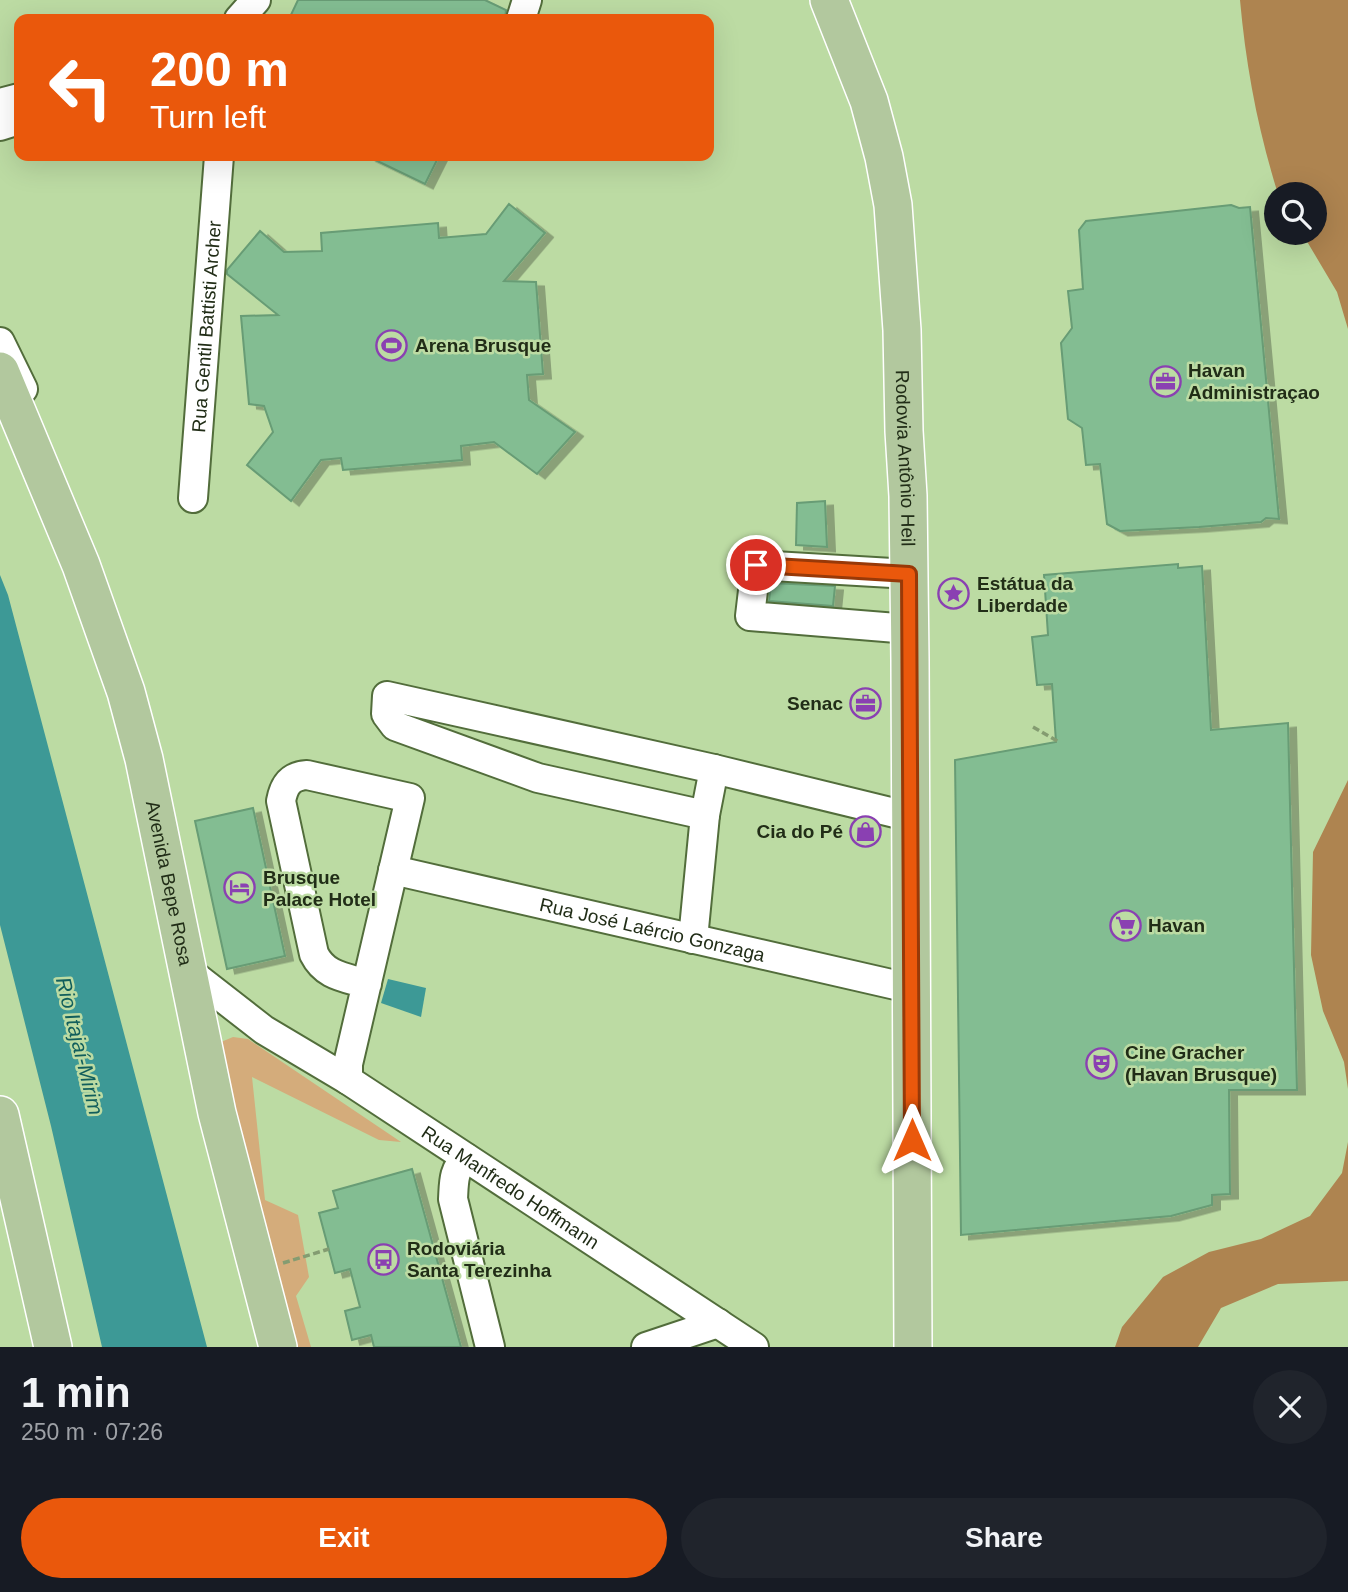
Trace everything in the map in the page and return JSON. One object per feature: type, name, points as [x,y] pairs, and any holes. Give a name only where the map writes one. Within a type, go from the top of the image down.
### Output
[{"type":"main road","name":"Rodovia Antônio Heil","points":[[829,0],[869,101],[884,157],[893,205],[902,330],[909,574],[913,989],[912,1347]]},
{"type":"main road","name":"Avenida Bepe Rosa","points":[[0,372],[81,565],[126,692],[146,772],[205,1053],[256,1271],[278,1347]]},
{"type":"main road","name":"Avenida Bepe Rosa","points":[[0,391],[24,432]]},
{"type":"main road","points":[[0,1115],[53,1347]]},
{"type":"street","points":[[244,14],[258,0]]},
{"type":"street","name":"Rua Gentil Battisti Archer","points":[[193,498],[219,161]]},
{"type":"street","points":[[0,342],[37,418],[47,482]]},
{"type":"street","points":[[909,574],[756,565],[750,616],[909,629]]},
{"type":"street","points":[[705,815],[538,778],[394,726],[386,714],[387,696],[714,769],[911,817]]},
{"type":"street","points":[[693,939],[705,815],[714,769]]},
{"type":"street","points":[[348,1080],[348,1064],[367,984],[410,798],[307,775],[298,776],[289,780],[281,801],[314,954],[320,966],[331,974],[367,984]]},
{"type":"street","name":"Rua José Laércio Gonzaga","points":[[393,870],[913,989]]},
{"type":"street","name":"Rua Manfredo Hoffmann","points":[[187,970],[264,1030],[348,1080],[754,1347]]},
{"type":"street","name":"Rua Manfredo Hoffmann","points":[[205,1053],[216,1028],[225,1020],[264,1030]]},
{"type":"street","points":[[466,1158],[454,1175],[453,1199],[490,1347]]},
{"type":"street","points":[[646,1347],[718,1323]]},
{"type":"path","points":[[1032,727],[1059,742]]},
{"type":"path","points":[[274,1265],[329,1248]]},
{"type":"shaded area","points":[[1240,0],[1348,0],[1348,329],[1337,292],[1309,245],[1327,245],[1327,182],[1274,182],[1264,146],[1246,50]]},
{"type":"shaded area","points":[[1348,780],[1348,1089],[1344,1062],[1323,1011],[1311,955],[1313,852]]},
{"type":"shaded area","points":[[233,1037],[248,1039],[401,1142],[379,1140],[252,1077],[265,1200],[298,1215],[309,1277],[296,1296],[311,1347],[290,1347],[256,1231],[221,1042]]},
{"type":"shaded area","points":[[1348,1142],[1348,1281],[1278,1284],[1221,1308],[1198,1347],[1115,1347],[1122,1327],[1163,1277],[1209,1252],[1261,1239],[1310,1216],[1342,1173]]},
{"type":"water","name":"Rio Itajaí-Mirim","points":[[0,575],[8,595],[207,1347],[102,1347],[51,1126],[0,925]]},
{"type":"water","points":[[388,979],[426,988],[421,1017],[381,1003]]},
{"type":"building","points":[[298,0],[485,0],[506,10],[506,14],[291,14]]},
{"type":"building","points":[[377,161],[436,161],[425,184]]},
{"type":"building","name":"Arena Brusque","points":[[509,204],[545,233],[504,281],[536,282],[543,374],[527,375],[529,400],[575,432],[537,474],[494,442],[461,446],[462,460],[343,470],[341,458],[321,460],[291,501],[247,465],[273,432],[264,406],[249,404],[241,316],[278,315],[227,274],[227,270],[260,231],[284,252],[322,251],[321,233],[438,223],[439,238],[486,234]]},
{"type":"building","name":"Havan Administraçao","points":[[1231,205],[1239,208],[1250,207],[1279,519],[1120,531],[1107,524],[1100,464],[1086,465],[1082,428],[1068,419],[1061,343],[1072,328],[1068,291],[1083,289],[1079,230],[1086,221]]},
{"type":"building","points":[[825,501],[827,547],[796,545],[797,503]]},
{"type":"building","name":"Havan","points":[[1178,564],[1178,568],[1202,566],[1211,730],[1288,723],[1297,1090],[1229,1090],[1230,1194],[1212,1195],[1212,1205],[1171,1216],[961,1235],[955,760],[1056,742],[1052,684],[1037,685],[1032,637],[1048,635],[1044,575]]},
{"type":"building","points":[[771,583],[835,586],[833,606],[769,601]]},
{"type":"building","name":"Brusque Palace Hotel","points":[[253,808],[285,956],[227,969],[195,821]]},
{"type":"building","name":"Rodoviária Santa Terezinha","points":[[412,1169],[461,1347],[374,1347],[371,1335],[352,1340],[345,1311],[360,1307],[350,1269],[335,1273],[319,1213],[338,1208],[333,1191]]},
{"type":"place","name":"Arena Brusque","points":[[392,345]]},
{"type":"place","name":"Havan Administraçao","points":[[1165,381]]},
{"type":"place","name":"Estátua da Liberdade","points":[[954,594]]},
{"type":"place","name":"Senac","points":[[866,703]]},
{"type":"place","name":"Cia do Pé","points":[[866,831]]},
{"type":"place","name":"Brusque Palace Hotel","points":[[240,888]]},
{"type":"place","name":"Havan","points":[[1125,925]]},
{"type":"place","name":"Cine Gracher (Havan Brusque)","points":[[1102,1063]]},
{"type":"place","name":"Rodoviária Santa Terezinha","points":[[384,1259]]},
{"type":"route","points":[[756,565],[909,574],[912,1140]]}]
